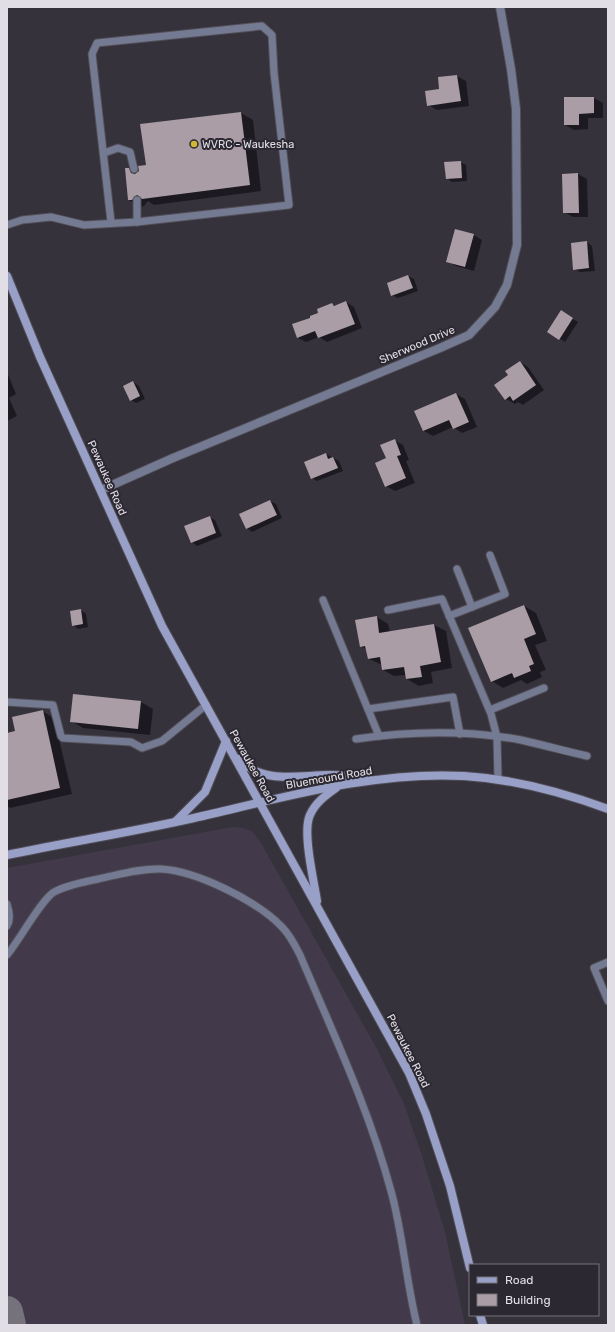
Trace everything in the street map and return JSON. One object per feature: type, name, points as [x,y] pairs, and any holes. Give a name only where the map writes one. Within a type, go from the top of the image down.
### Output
[{"type":"main road","name":"Pewaukee Road","points":[[7,276],[40,357],[162,626],[409,1073],[450,1186],[469,1264]]},
{"type":"main road","points":[[174,822],[205,792],[226,741]]},
{"type":"main road","points":[[231,750],[251,770],[271,777],[339,775],[375,781]]},
{"type":"main road","name":"Bluemound Road","points":[[7,855],[174,822],[338,787],[375,781],[438,776],[464,776],[498,780],[556,792],[608,809]]},
{"type":"main road","points":[[318,906],[308,839],[308,819],[316,805],[338,787]]},
{"type":"street","name":"Sherwood Drive","points":[[101,490],[173,458],[440,348],[469,334],[489,315],[507,285],[517,245],[516,109],[511,69],[500,7]]},
{"type":"lane","points":[[7,225],[22,220],[51,217],[84,225],[111,222],[138,222],[289,205],[274,73],[272,35],[262,26],[97,43],[92,54],[111,222]]},
{"type":"lane","points":[[104,153],[118,148],[130,152],[134,169]]},
{"type":"lane","points":[[137,200],[138,222]]},
{"type":"lane","points":[[449,616],[505,594],[490,555]]},
{"type":"lane","points":[[457,569],[472,607]]},
{"type":"lane","points":[[388,610],[442,599],[490,710],[497,737],[498,780]]},
{"type":"lane","points":[[323,600],[378,736]]},
{"type":"lane","points":[[490,710],[544,688]]},
{"type":"lane","points":[[368,709],[453,697],[460,734]]},
{"type":"lane","points":[[7,702],[53,705],[61,736],[63,738],[131,742],[142,748],[162,741],[206,705]]},
{"type":"lane","points":[[356,739],[421,733],[460,734],[520,740],[587,756]]},
{"type":"lane","points":[[7,955],[43,903],[54,892],[81,883],[118,875],[159,869],[181,872],[229,891],[257,908],[282,926],[300,955],[356,1088],[378,1148],[391,1192],[417,1325]]},
{"type":"lane","points":[[7,904],[9,910],[9,924],[7,926]]},
{"type":"lane","points":[[608,962],[594,968],[608,1001]]},
{"type":"shaded area","points":[[233,827],[243,828],[253,832],[262,845],[377,1049],[404,1104],[422,1156],[445,1232],[465,1325],[7,1325],[7,868]]},
{"type":"building","points":[[457,75],[461,101],[427,106],[425,91],[439,89],[438,77]]},
{"type":"building","points":[[564,97],[594,97],[594,113],[579,114],[579,125],[564,125]]},
{"type":"building","name":"WVRC - Waukesha","points":[[241,112],[250,185],[142,199],[137,195],[132,200],[128,200],[125,168],[129,168],[131,173],[135,174],[139,171],[138,166],[146,165],[140,124]]},
{"type":"building","points":[[461,161],[462,178],[446,179],[444,162]]},
{"type":"building","points":[[578,173],[579,213],[563,213],[562,174]]},
{"type":"building","points":[[455,229],[474,234],[465,267],[446,262]]},
{"type":"building","points":[[587,241],[589,268],[573,270],[571,243]]},
{"type":"building","points":[[408,275],[413,288],[391,296],[387,283]]},
{"type":"building","points":[[346,301],[355,324],[318,338],[315,331],[297,338],[292,324],[310,318],[310,316],[318,313],[317,309],[332,303],[334,306]]},
{"type":"building","points":[[561,310],[573,318],[559,340],[547,332]]},
{"type":"building","points":[[520,361],[536,385],[513,401],[510,396],[505,400],[494,385],[508,375],[505,371]]},
{"type":"building","points":[[133,381],[140,396],[130,401],[123,386]]},
{"type":"building","points":[[456,393],[469,422],[453,429],[449,420],[423,431],[414,411]]},
{"type":"building","points":[[395,439],[401,455],[397,456],[406,478],[385,487],[375,463],[386,458],[380,445]]},
{"type":"building","points":[[326,453],[328,459],[333,457],[338,468],[311,479],[304,462]]},
{"type":"building","points":[[270,500],[277,515],[246,529],[239,514]]},
{"type":"building","points":[[210,516],[216,533],[191,543],[184,526]]},
{"type":"building","points":[[524,605],[536,634],[524,639],[534,664],[529,666],[531,671],[514,678],[512,673],[491,682],[468,628]]},
{"type":"building","points":[[81,609],[83,624],[72,626],[70,611]]},
{"type":"building","points":[[377,616],[379,633],[434,624],[441,662],[420,666],[422,677],[406,679],[404,667],[382,670],[380,657],[368,659],[365,646],[360,647],[355,620]]},
{"type":"building","points":[[73,694],[141,701],[138,729],[70,722]]},
{"type":"building","points":[[43,710],[60,788],[7,800],[7,733],[15,731],[12,717]]},
{"type":"taxiway","points":[[7,1312],[10,1325]]},
{"type":"place","name":"WVRC - Waukesha","points":[[194,144]]}]
